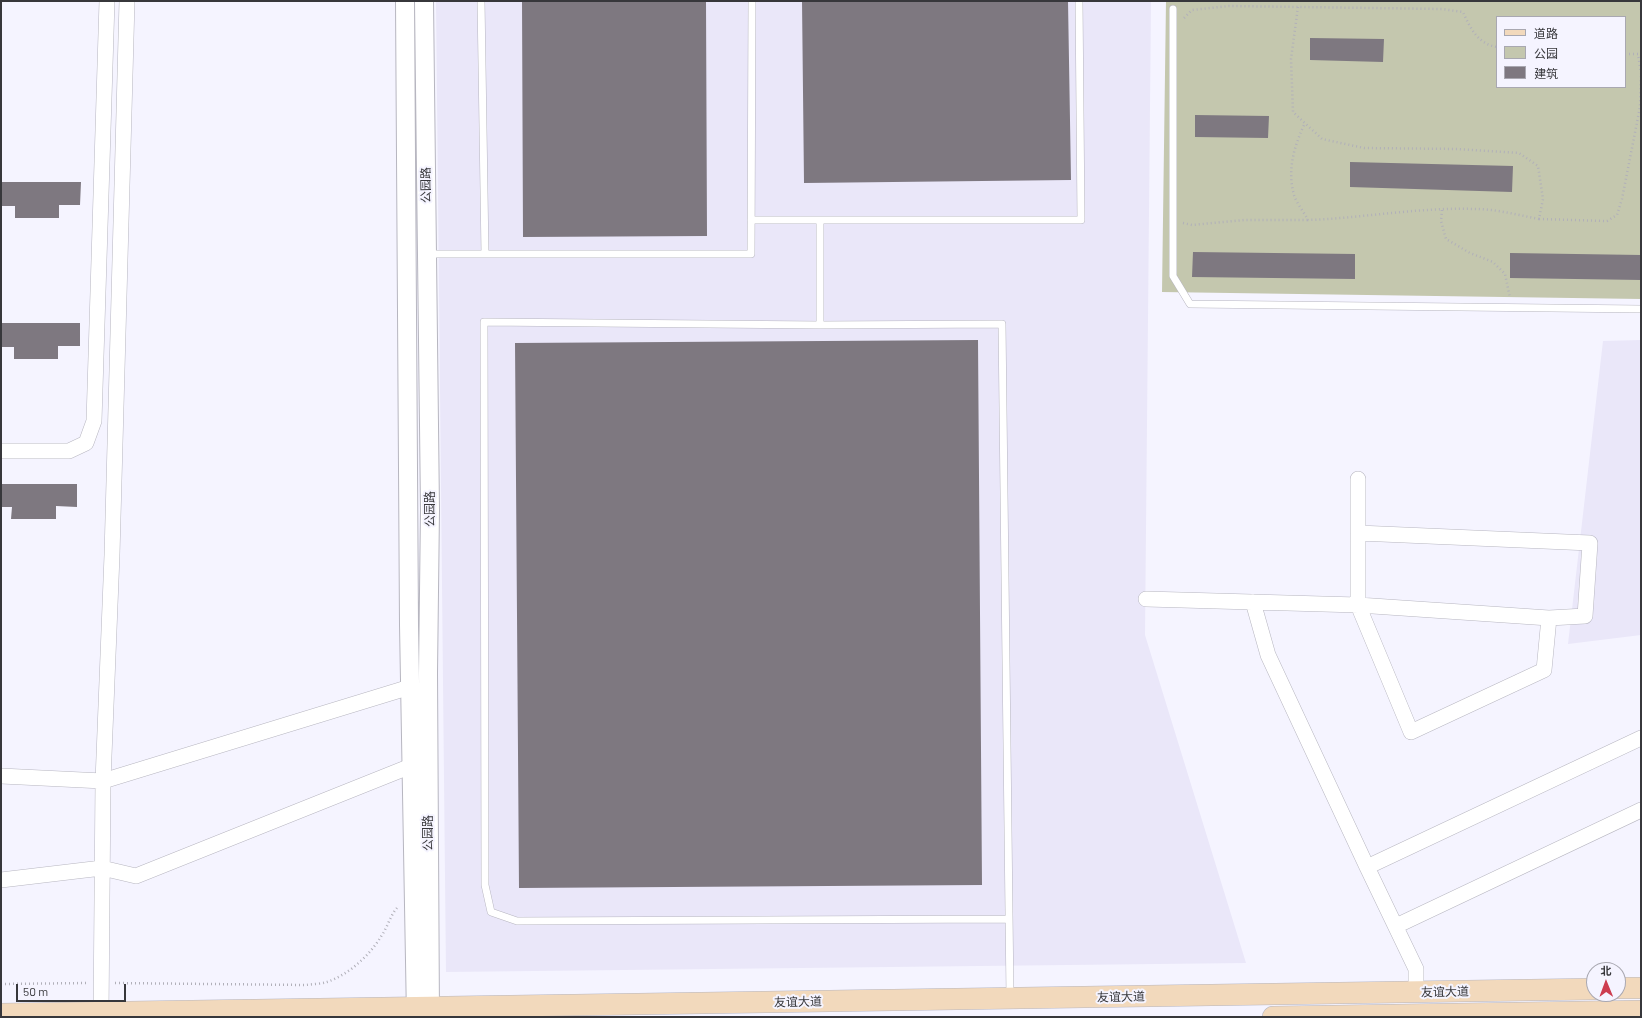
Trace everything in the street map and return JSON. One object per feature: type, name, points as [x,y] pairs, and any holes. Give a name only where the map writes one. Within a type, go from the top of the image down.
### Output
[{"type":"main road","points":[[1626,988],[1641,988]]},
{"type":"main road","name":"友谊大道","points":[[1,1014],[101,1015],[423,1012],[1010,999],[1586,989]]},
{"type":"main road","name":"友谊大道","points":[[1273,1017],[1641,1011]]},
{"type":"street","points":[[1,451],[69,451],[86,443],[94,421],[107,1]]},
{"type":"street","points":[[101,1015],[103,781],[112,547],[127,1]]},
{"type":"street","points":[[405,1],[411,766],[423,1012]]},
{"type":"street","name":"公园路","points":[[423,1012],[430,502],[424,1]]},
{"type":"street","points":[[1358,479],[1358,605],[1411,732],[1544,670],[1549,618]]},
{"type":"street","points":[[1146,599],[1358,605],[1549,618],[1585,616],[1590,543],[1358,533]]},
{"type":"street","points":[[1253,602],[1268,655],[1416,969],[1416,992]]},
{"type":"street","points":[[1,776],[103,781],[410,687]]},
{"type":"street","points":[[1367,867],[1641,738]]},
{"type":"street","points":[[1,880],[102,868],[136,876],[411,766]]},
{"type":"street","points":[[1396,926],[1641,810]]},
{"type":"lane","points":[[481,1],[484,254]]},
{"type":"lane","points":[[428,254],[751,254],[752,1]]},
{"type":"lane","points":[[751,220],[1081,220],[1079,1]]},
{"type":"lane","points":[[1173,9],[1173,276],[1190,304],[1641,309]]},
{"type":"lane","points":[[820,220],[820,325]]},
{"type":"lane","points":[[1009,919],[517,921],[491,912],[485,885],[484,322],[820,325],[1002,324],[1010,999]]},
{"type":"path","points":[[1182,20],[1192,10],[1229,6],[1442,9],[1463,12],[1472,31],[1490,46],[1496,47]]},
{"type":"path","points":[[1298,7],[1292,59],[1293,112],[1322,139],[1364,148],[1457,149],[1519,152],[1538,166],[1543,199],[1539,219]]},
{"type":"path","points":[[1626,54],[1638,54],[1641,73]]},
{"type":"path","points":[[1181,222],[1192,226],[1244,220],[1331,219],[1407,211],[1477,209],[1539,219],[1607,221],[1616,215],[1622,199],[1639,114],[1641,76]]},
{"type":"path","points":[[1305,123],[1296,140],[1290,166],[1294,196],[1308,220]]},
{"type":"path","points":[[1442,210],[1441,221],[1446,239],[1470,254],[1493,262],[1505,274],[1510,308]]},
{"type":"path","points":[[1,984],[101,983],[306,985],[326,983],[352,968],[363,959],[381,937],[392,914],[400,905]]},
{"type":"shaded area","points":[[436,1],[1151,1],[1145,635],[1246,963],[446,972]]},
{"type":"shaded area","points":[[1641,340],[1641,635],[1568,644],[1603,341]]},
{"type":"green space","points":[[1166,1],[1641,1],[1641,299],[1162,292]]},
{"type":"building","points":[[522,1],[706,1],[707,236],[523,237]]},
{"type":"building","points":[[802,1],[1068,1],[1071,180],[804,183]]},
{"type":"building","points":[[1310,38],[1384,39],[1383,62],[1310,60]]},
{"type":"building","points":[[1195,115],[1269,116],[1268,138],[1195,137]]},
{"type":"building","points":[[1350,162],[1513,166],[1512,192],[1350,187]]},
{"type":"building","points":[[1,182],[81,182],[80,205],[59,205],[59,218],[15,218],[15,206],[1,206]]},
{"type":"building","points":[[1193,252],[1355,254],[1355,279],[1192,277]]},
{"type":"building","points":[[1510,253],[1641,255],[1641,280],[1510,278]]},
{"type":"building","points":[[1,323],[80,323],[80,346],[58,346],[58,359],[14,359],[14,347],[1,347]]},
{"type":"building","points":[[978,340],[982,885],[519,888],[515,343]]},
{"type":"building","points":[[1,484],[77,484],[77,507],[56,506],[56,519],[11,519],[12,507],[1,507]]}]
